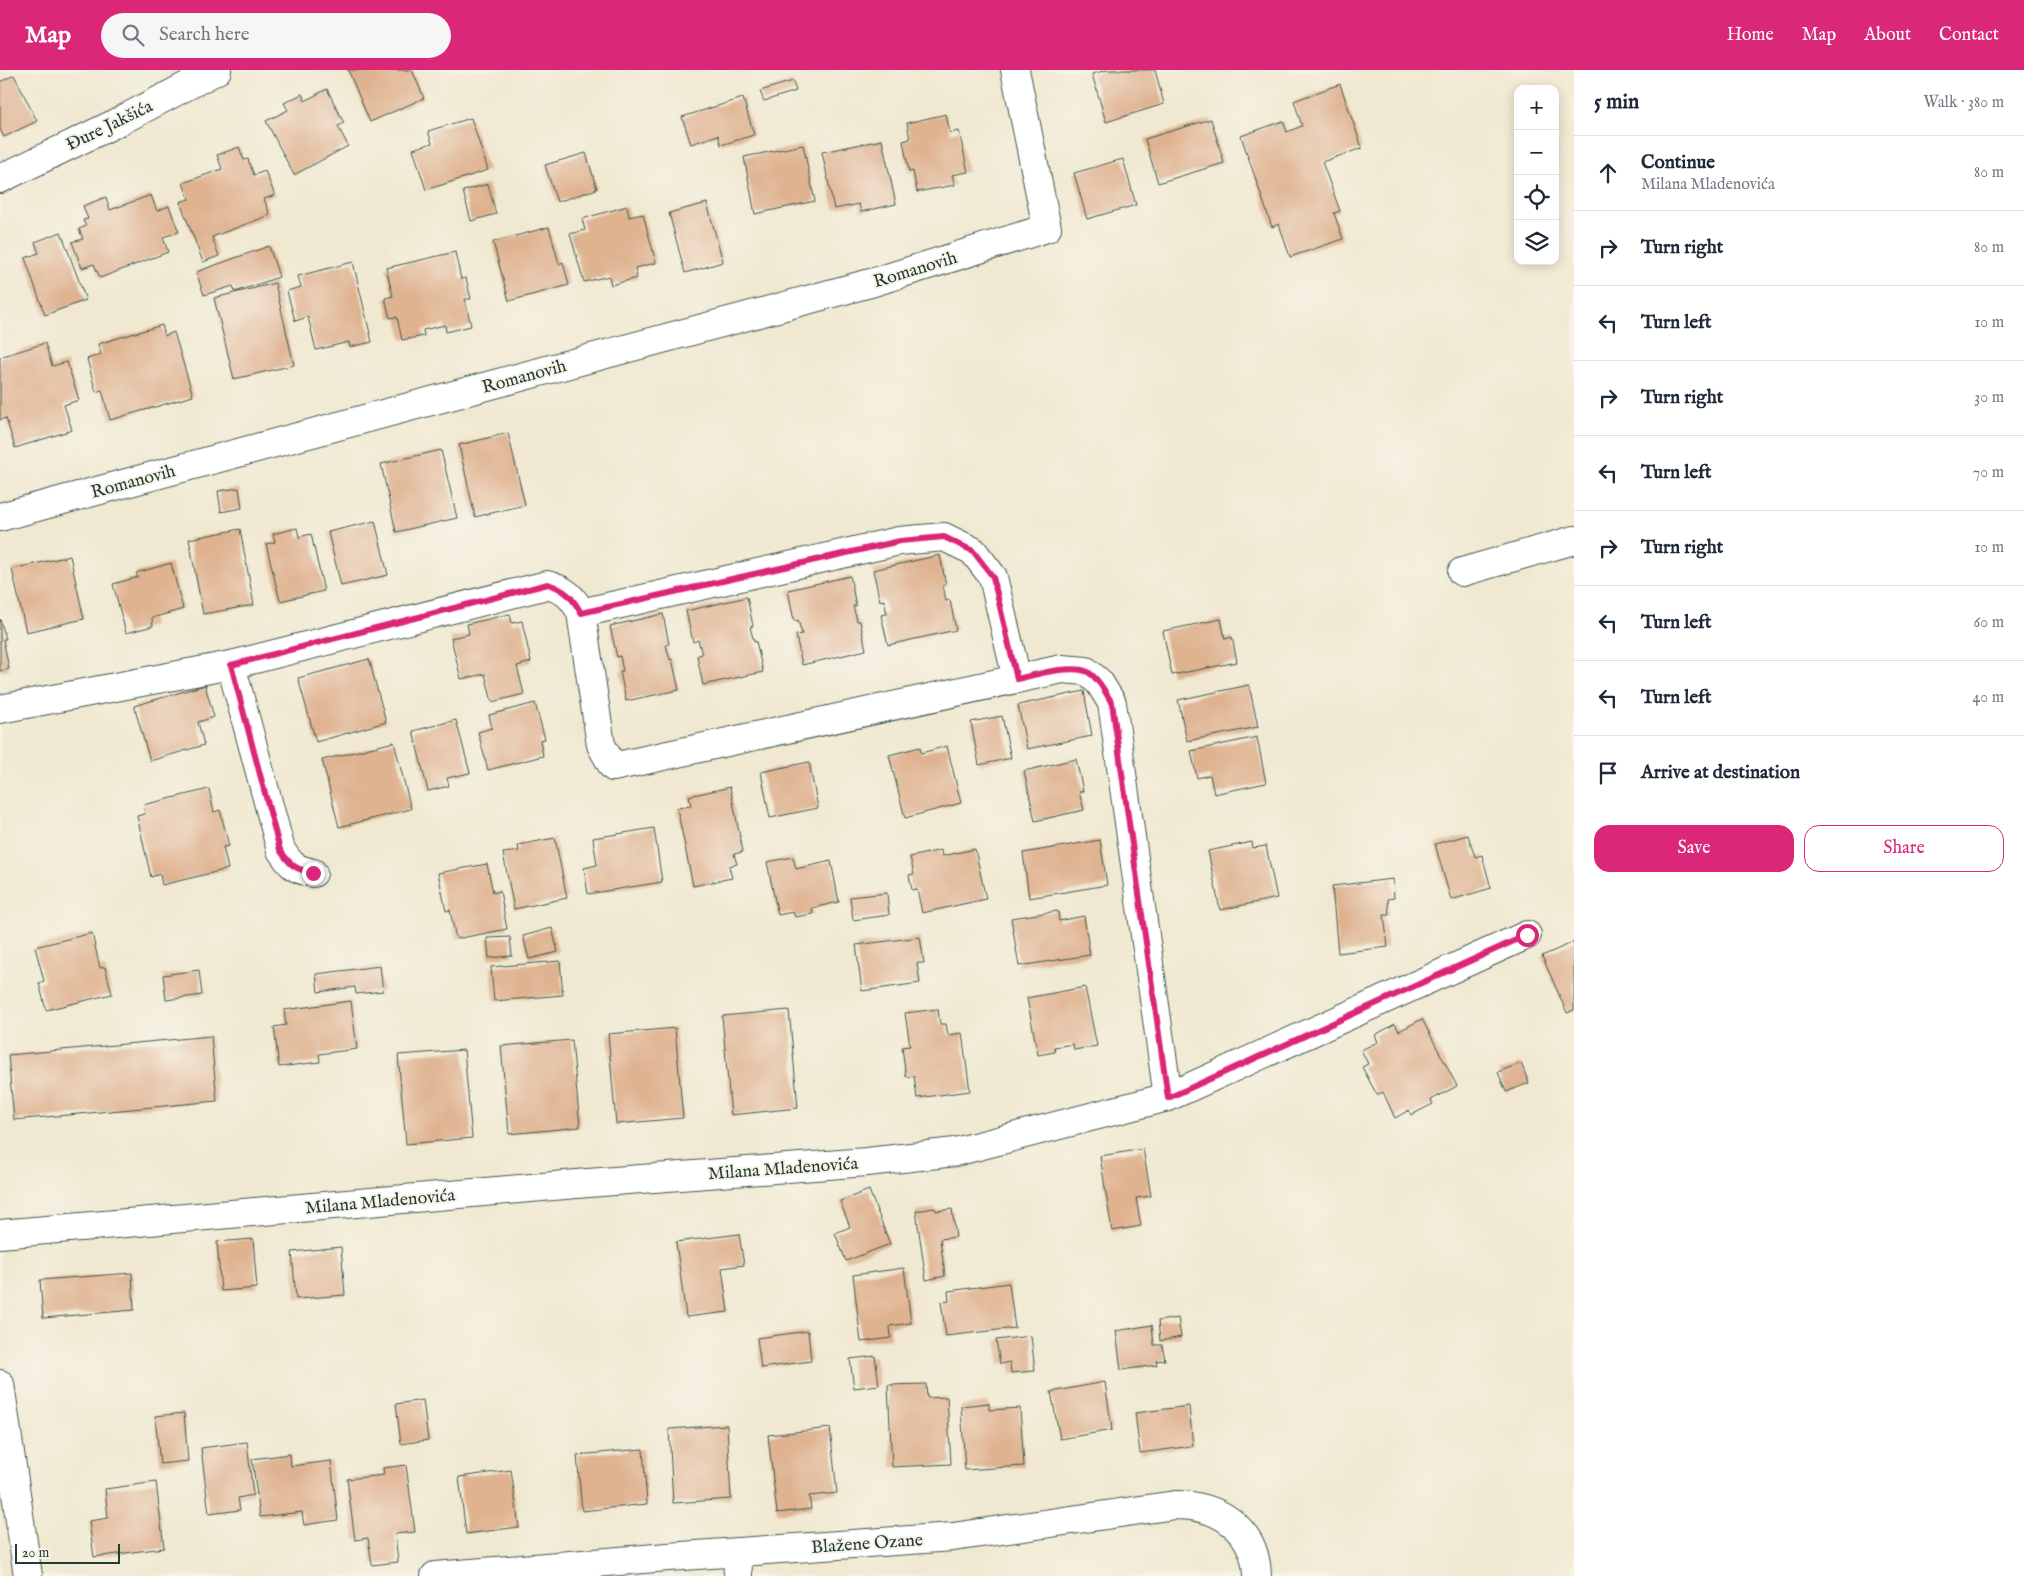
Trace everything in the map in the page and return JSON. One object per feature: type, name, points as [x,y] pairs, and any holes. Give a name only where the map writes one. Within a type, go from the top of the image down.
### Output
[{"type":"street","name":"Đure Jakšića","points":[[0,178],[120,121],[217,70]]},
{"type":"street","name":"Romanovih","points":[[0,517],[874,282],[1047,228],[1015,70]]},
{"type":"street","points":[[581,613],[900,541],[944,537],[973,551],[993,577],[1017,679]]},
{"type":"street","points":[[1462,572],[1574,540]]},
{"type":"street","points":[[0,709],[231,665],[548,584],[560,588],[572,597],[581,613],[601,745],[613,767],[1062,669],[1086,671],[1099,682],[1112,703],[1168,1098]]},
{"type":"street","points":[[231,665],[280,850],[298,870],[313,873]]},
{"type":"street","name":"Milana Mladenovića","points":[[0,1234],[588,1183],[867,1162],[954,1152],[1168,1098],[1527,935]]},
{"type":"street","points":[[0,1384],[28,1576]]},
{"type":"street","name":"Blažene Ozane","points":[[435,1576],[738,1564],[953,1537],[1175,1505],[1206,1508],[1221,1515],[1242,1532],[1254,1553],[1257,1576]]},
{"type":"building","points":[[348,70],[412,70],[424,98],[370,122]]},
{"type":"building","points":[[1107,70],[1155,70],[1164,104],[1106,122],[1092,74]]},
{"type":"building","points":[[14,75],[37,121],[4,137],[0,129],[0,82]]},
{"type":"building","points":[[793,81],[796,91],[764,101],[760,91]]},
{"type":"building","points":[[1340,84],[1362,148],[1322,162],[1340,211],[1334,213],[1343,239],[1290,257],[1279,224],[1272,227],[1241,136],[1283,121],[1287,132],[1302,126],[1294,101]]},
{"type":"building","points":[[327,89],[344,123],[338,126],[348,146],[294,175],[266,121],[288,110],[284,103],[302,94],[305,101]]},
{"type":"building","points":[[743,98],[754,135],[721,145],[718,135],[691,144],[682,117]]},
{"type":"building","points":[[946,114],[950,133],[959,131],[968,172],[952,175],[955,185],[917,192],[913,171],[909,172],[903,141],[910,139],[907,123]]},
{"type":"building","points":[[471,118],[488,170],[426,190],[413,149],[432,143],[428,131]]},
{"type":"building","points":[[1211,119],[1224,163],[1158,183],[1145,139]]},
{"type":"building","points":[[882,140],[896,204],[861,212],[859,204],[834,209],[822,152]]},
{"type":"building","points":[[803,145],[815,201],[755,214],[744,157]]},
{"type":"building","points":[[239,147],[244,160],[248,159],[254,175],[265,171],[275,195],[264,199],[270,215],[212,237],[219,256],[203,262],[180,202],[189,199],[183,183],[222,169],[217,155]]},
{"type":"building","points":[[586,153],[597,189],[557,202],[545,165]]},
{"type":"building","points":[[1123,159],[1136,205],[1087,219],[1074,173]]},
{"type":"building","points":[[488,184],[496,214],[471,221],[463,191]]},
{"type":"building","points":[[151,195],[157,211],[169,206],[179,232],[163,237],[168,252],[100,278],[94,264],[82,268],[72,242],[83,239],[79,229],[86,226],[83,220],[88,219],[83,206],[106,197],[110,210]]},
{"type":"building","points":[[707,203],[723,262],[685,273],[669,213]]},
{"type":"building","points":[[627,206],[629,217],[643,214],[656,263],[635,268],[637,278],[611,285],[609,276],[584,282],[570,234],[585,230],[582,219]]},
{"type":"building","points":[[549,227],[559,264],[563,262],[569,285],[509,301],[493,242]]},
{"type":"building","points":[[61,232],[86,300],[45,315],[25,258],[39,253],[35,242]]},
{"type":"building","points":[[269,246],[279,277],[235,292],[233,286],[204,295],[196,272]]},
{"type":"building","points":[[455,252],[461,279],[466,278],[471,299],[465,299],[471,326],[446,332],[445,325],[423,330],[424,336],[402,340],[397,317],[390,318],[385,298],[393,296],[386,268]]},
{"type":"building","points":[[353,262],[372,342],[350,347],[349,342],[316,350],[308,317],[295,321],[287,291],[301,287],[298,276]]},
{"type":"building","points":[[275,283],[294,365],[234,379],[214,298]]},
{"type":"building","points":[[162,325],[165,336],[174,332],[193,396],[110,420],[102,390],[96,392],[87,359],[101,354],[98,344]]},
{"type":"building","points":[[45,343],[52,366],[67,362],[79,400],[64,405],[72,430],[15,448],[6,418],[0,420],[0,357]]},
{"type":"building","points":[[508,433],[525,505],[475,517],[459,445]]},
{"type":"building","points":[[441,450],[457,518],[396,532],[381,464]]},
{"type":"building","points":[[239,488],[242,508],[221,512],[218,491]]},
{"type":"building","points":[[375,521],[388,575],[341,586],[328,532]]},
{"type":"building","points":[[297,528],[299,537],[311,534],[324,591],[280,601],[266,544],[275,542],[273,534]]},
{"type":"building","points":[[240,529],[254,605],[203,614],[189,539]]},
{"type":"building","points":[[940,555],[946,585],[943,585],[946,601],[950,600],[956,630],[888,645],[881,615],[887,614],[884,600],[880,601],[873,570]]},
{"type":"building","points":[[70,556],[84,619],[26,632],[12,569]]},
{"type":"building","points":[[171,563],[183,609],[152,618],[153,626],[126,633],[113,584],[138,577],[136,573]]},
{"type":"building","points":[[850,576],[856,606],[853,606],[857,621],[860,621],[866,650],[802,665],[796,635],[802,634],[798,620],[794,621],[788,590]]},
{"type":"building","points":[[747,597],[753,626],[750,627],[754,642],[756,641],[763,672],[703,685],[697,656],[702,654],[698,640],[693,642],[686,611]]},
{"type":"building","points":[[510,614],[512,623],[522,621],[531,662],[517,666],[524,694],[492,702],[485,674],[461,679],[451,638],[469,634],[467,624]]},
{"type":"building","points":[[663,614],[669,644],[666,645],[670,660],[672,659],[679,690],[626,701],[620,671],[623,671],[620,656],[617,657],[610,626]]},
{"type":"building","points":[[0,619],[6,639],[3,639],[9,669],[0,671]]},
{"type":"building","points":[[1221,619],[1225,639],[1232,637],[1237,662],[1172,675],[1163,631]]},
{"type":"building","points":[[369,659],[386,722],[316,742],[298,678]]},
{"type":"building","points":[[205,685],[214,717],[198,722],[204,745],[150,761],[134,706]]},
{"type":"building","points":[[1249,685],[1258,727],[1187,741],[1178,700]]},
{"type":"building","points":[[1084,691],[1092,736],[1027,749],[1018,705]]},
{"type":"building","points":[[535,703],[545,739],[540,740],[543,756],[488,770],[478,732],[492,728],[489,715]]},
{"type":"building","points":[[1002,716],[1011,758],[979,765],[971,722]]},
{"type":"building","points":[[456,720],[470,773],[447,778],[449,786],[428,791],[413,731]]},
{"type":"building","points":[[1257,737],[1266,783],[1214,794],[1210,775],[1197,778],[1191,751]]},
{"type":"building","points":[[394,742],[411,809],[339,827],[322,760]]},
{"type":"building","points":[[947,746],[961,803],[905,818],[889,755],[920,747],[921,753]]},
{"type":"building","points":[[1076,759],[1083,791],[1079,792],[1084,810],[1035,821],[1024,771]]},
{"type":"building","points":[[809,762],[818,808],[770,818],[761,772]]},
{"type":"building","points":[[730,787],[743,852],[734,854],[737,864],[729,866],[732,878],[693,886],[677,808],[691,806],[689,796]]},
{"type":"building","points":[[209,789],[214,812],[220,810],[229,846],[223,847],[228,869],[162,885],[160,874],[151,877],[137,816],[145,814],[143,805]]},
{"type":"building","points":[[654,828],[662,882],[588,894],[584,868],[597,865],[593,838]]},
{"type":"building","points":[[1468,835],[1475,857],[1482,855],[1491,888],[1451,900],[1435,844]]},
{"type":"building","points":[[555,838],[567,898],[514,909],[503,853],[519,851],[518,845]]},
{"type":"building","points":[[1100,840],[1107,885],[1029,898],[1023,853]]},
{"type":"building","points":[[1252,842],[1253,848],[1266,846],[1277,898],[1220,910],[1208,851]]},
{"type":"building","points":[[975,849],[986,899],[922,913],[917,889],[912,890],[909,875],[914,874],[910,857],[941,850],[942,856]]},
{"type":"building","points":[[793,857],[796,869],[831,861],[839,902],[812,908],[813,914],[795,917],[793,912],[778,915],[767,862]]},
{"type":"building","points":[[487,864],[493,893],[500,891],[507,929],[456,939],[450,910],[446,911],[438,873]]},
{"type":"building","points":[[1393,879],[1394,898],[1388,899],[1389,915],[1384,915],[1388,947],[1338,953],[1332,886]]},
{"type":"building","points":[[887,893],[889,915],[853,920],[850,897]]},
{"type":"building","points":[[1058,911],[1059,921],[1084,916],[1090,955],[1019,966],[1011,918]]},
{"type":"building","points":[[552,928],[558,952],[529,959],[523,936]]},
{"type":"building","points":[[92,933],[100,968],[105,967],[112,994],[46,1010],[39,983],[44,981],[35,947]]},
{"type":"building","points":[[510,937],[512,956],[489,958],[487,938]]},
{"type":"building","points":[[920,937],[924,963],[917,963],[920,983],[862,991],[856,945]]},
{"type":"building","points":[[1574,942],[1574,1010],[1567,1013],[1542,956]]},
{"type":"building","points":[[560,961],[563,995],[494,1001],[491,967]]},
{"type":"building","points":[[380,966],[383,991],[356,994],[355,987],[318,992],[316,974]]},
{"type":"building","points":[[199,970],[202,995],[166,1000],[163,975]]},
{"type":"building","points":[[1085,987],[1097,1046],[1074,1050],[1073,1044],[1054,1047],[1055,1052],[1038,1055],[1027,998]]},
{"type":"building","points":[[351,1001],[357,1049],[319,1054],[320,1062],[279,1067],[274,1027],[286,1025],[284,1010]]},
{"type":"building","points":[[938,1009],[940,1024],[946,1024],[948,1035],[962,1033],[970,1091],[917,1098],[914,1076],[906,1077],[902,1047],[910,1046],[905,1013]]},
{"type":"building","points":[[789,1010],[798,1108],[731,1115],[722,1016]]},
{"type":"building","points":[[1422,1019],[1457,1086],[1431,1100],[1433,1104],[1411,1115],[1409,1110],[1395,1118],[1383,1092],[1377,1095],[1362,1067],[1368,1064],[1361,1050],[1378,1042],[1375,1035],[1395,1024],[1399,1031]]},
{"type":"building","points":[[675,1028],[683,1118],[616,1124],[608,1034]]},
{"type":"building","points":[[211,1036],[217,1101],[14,1120],[8,1055]]},
{"type":"building","points":[[572,1040],[580,1127],[509,1134],[501,1046]]},
{"type":"building","points":[[464,1050],[472,1138],[406,1144],[398,1055]]},
{"type":"building","points":[[1521,1063],[1529,1083],[1506,1092],[1498,1072]]},
{"type":"building","points":[[1143,1149],[1151,1196],[1136,1198],[1141,1226],[1112,1231],[1100,1156]]},
{"type":"building","points":[[869,1190],[890,1244],[846,1261],[835,1233],[850,1227],[840,1201]]},
{"type":"building","points":[[935,1208],[936,1211],[952,1209],[956,1237],[940,1239],[945,1276],[926,1280],[916,1211]]},
{"type":"building","points":[[739,1234],[744,1265],[722,1268],[728,1312],[686,1317],[676,1242]]},
{"type":"building","points":[[253,1239],[257,1288],[221,1291],[217,1242]]},
{"type":"building","points":[[341,1247],[345,1295],[296,1299],[292,1252]]},
{"type":"building","points":[[904,1268],[911,1323],[890,1326],[891,1338],[861,1342],[853,1275]]},
{"type":"building","points":[[132,1273],[134,1310],[43,1318],[40,1280]]},
{"type":"building","points":[[1009,1283],[1015,1328],[946,1336],[941,1302],[949,1301],[948,1291]]},
{"type":"building","points":[[1178,1318],[1181,1337],[1160,1341],[1158,1321]]},
{"type":"building","points":[[1152,1325],[1154,1345],[1162,1345],[1165,1360],[1156,1361],[1157,1365],[1121,1370],[1116,1331]]},
{"type":"building","points":[[808,1331],[811,1361],[761,1368],[757,1338]]},
{"type":"building","points":[[1031,1336],[1035,1371],[1011,1373],[1010,1362],[1000,1364],[996,1340]]},
{"type":"building","points":[[875,1356],[879,1385],[854,1388],[850,1359]]},
{"type":"building","points":[[1105,1382],[1112,1430],[1060,1439],[1051,1392]]},
{"type":"building","points":[[926,1384],[927,1398],[947,1397],[951,1464],[892,1467],[888,1385]]},
{"type":"building","points":[[423,1400],[428,1440],[401,1444],[396,1404]]},
{"type":"building","points":[[989,1403],[989,1410],[1020,1408],[1024,1466],[965,1470],[961,1406]]},
{"type":"building","points":[[1189,1406],[1193,1446],[1140,1453],[1135,1413]]},
{"type":"building","points":[[184,1413],[188,1461],[160,1464],[155,1416]]},
{"type":"building","points":[[727,1425],[731,1499],[673,1503],[669,1429]]},
{"type":"building","points":[[830,1428],[837,1493],[809,1496],[811,1509],[777,1513],[768,1435]]},
{"type":"building","points":[[247,1442],[253,1495],[238,1498],[240,1510],[209,1514],[201,1448]]},
{"type":"building","points":[[643,1449],[647,1504],[582,1511],[577,1455]]},
{"type":"building","points":[[290,1454],[291,1466],[331,1461],[338,1520],[304,1525],[302,1512],[260,1517],[252,1459]]},
{"type":"building","points":[[406,1465],[415,1532],[395,1534],[398,1562],[372,1565],[368,1538],[355,1540],[347,1479],[384,1475],[383,1468]]},
{"type":"building","points":[[511,1470],[519,1527],[466,1534],[459,1477]]},
{"type":"building","points":[[156,1482],[164,1548],[94,1557],[89,1521],[108,1518],[105,1489]]},
{"type":"route","points":[[313,873],[298,870],[280,850],[231,665],[548,584],[560,588],[572,597],[581,613],[900,541],[944,537],[973,551],[993,577],[1017,679],[1062,669],[1086,671],[1099,682],[1112,703],[1168,1098],[1527,935]]}]
